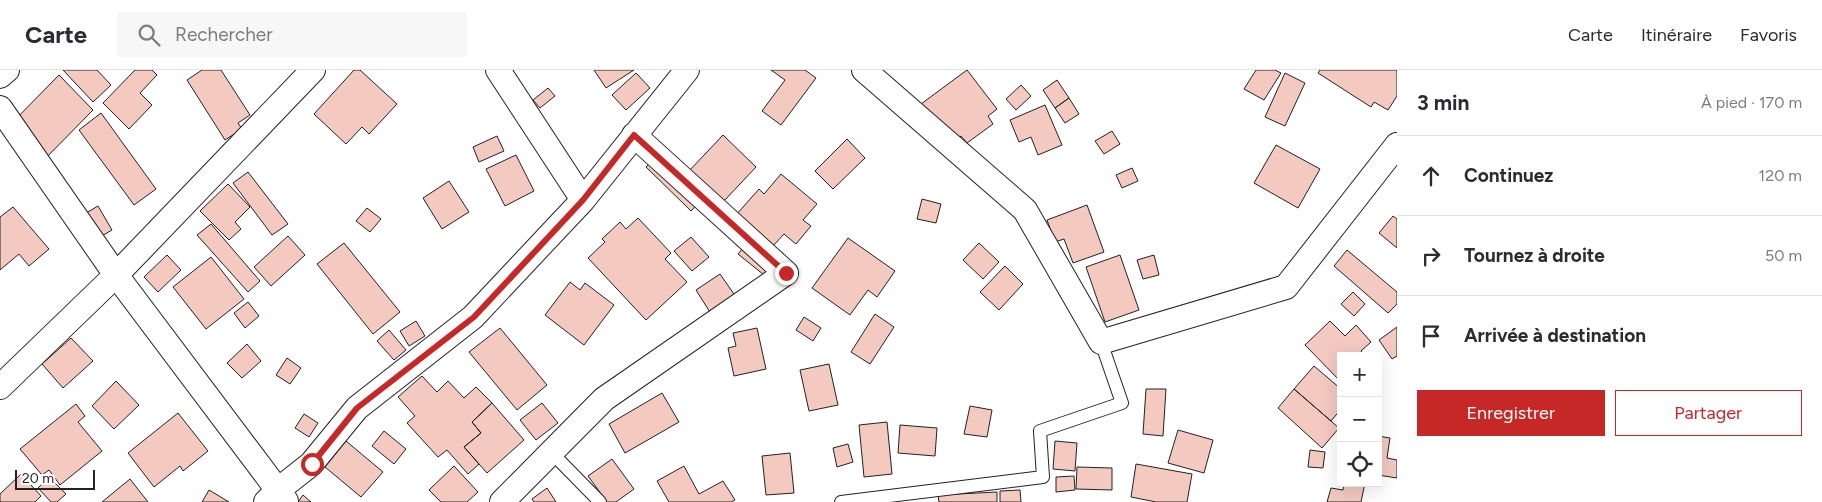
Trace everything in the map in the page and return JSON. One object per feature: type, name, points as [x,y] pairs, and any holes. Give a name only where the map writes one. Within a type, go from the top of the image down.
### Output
[{"type":"street","points":[[0,76],[7,70]]},
{"type":"street","points":[[0,387],[116,275],[313,70]]},
{"type":"street","points":[[498,70],[583,200]]},
{"type":"street","points":[[0,108],[116,275],[277,498],[312,464],[357,408],[474,317],[583,200],[687,70]]},
{"type":"street","points":[[864,70],[1025,210],[1101,342],[1286,287],[1397,145]]},
{"type":"street","points":[[502,502],[604,400],[786,273],[634,135]]},
{"type":"lane","points":[[841,502],[1043,477],[1040,431],[1122,403],[1101,342]]},
{"type":"lane","points":[[551,452],[600,502]]},
{"type":"building","points":[[63,70],[97,70],[111,85],[93,102]]},
{"type":"building","points":[[135,70],[152,70],[157,75],[140,93],[152,105],[129,129],[103,103]]},
{"type":"building","points":[[202,70],[221,70],[250,115],[238,123],[242,129],[225,140],[187,80]]},
{"type":"building","points":[[354,70],[360,70],[397,104],[369,134],[362,127],[346,144],[314,114]]},
{"type":"building","points":[[594,70],[634,70],[606,88]]},
{"type":"building","points":[[771,70],[805,70],[816,78],[781,125],[762,111],[785,80]]},
{"type":"building","points":[[967,70],[997,109],[988,116],[993,124],[967,143],[961,136],[950,144],[921,104]]},
{"type":"building","points":[[1256,70],[1275,70],[1281,73],[1264,100],[1244,89]]},
{"type":"building","points":[[1320,70],[1397,70],[1397,96],[1388,110],[1374,102],[1371,107],[1318,73]]},
{"type":"building","points":[[636,73],[650,88],[626,110],[612,95]]},
{"type":"building","points":[[1285,73],[1305,83],[1285,126],[1265,117]]},
{"type":"building","points":[[59,75],[93,110],[39,165],[5,130]]},
{"type":"building","points":[[1057,80],[1069,98],[1055,108],[1043,90]]},
{"type":"building","points":[[1021,85],[1031,96],[1016,110],[1006,99]]},
{"type":"building","points":[[548,88],[555,96],[540,108],[533,100]]},
{"type":"building","points":[[1069,98],[1079,114],[1065,123],[1055,108]]},
{"type":"building","points":[[1045,105],[1062,145],[1038,155],[1031,137],[1019,142],[1010,120]]},
{"type":"building","points":[[101,113],[156,189],[134,205],[79,130]]},
{"type":"building","points":[[1112,131],[1120,144],[1104,154],[1095,141]]},
{"type":"building","points":[[723,135],[756,167],[723,202],[689,171]]},
{"type":"building","points":[[497,136],[504,151],[479,162],[473,147]]},
{"type":"building","points":[[847,139],[865,158],[833,189],[815,171]]},
{"type":"building","points":[[1276,145],[1320,169],[1298,208],[1254,183]]},
{"type":"building","points":[[663,150],[708,193],[691,211],[646,167]]},
{"type":"building","points":[[516,155],[534,191],[505,206],[486,169]]},
{"type":"building","points":[[1132,168],[1138,181],[1122,188],[1116,175]]},
{"type":"building","points":[[248,172],[288,224],[272,235],[233,183]]},
{"type":"building","points":[[781,174],[817,204],[803,220],[811,226],[796,244],[784,234],[772,247],[736,215],[759,189],[764,194]]},
{"type":"building","points":[[449,181],[469,212],[442,229],[423,198]]},
{"type":"building","points":[[228,184],[250,207],[235,222],[241,229],[229,240],[200,211]]},
{"type":"building","points":[[922,199],[941,204],[936,223],[917,219]]},
{"type":"building","points":[[1087,205],[1104,252],[1073,263],[1064,239],[1055,242],[1047,220]]},
{"type":"building","points":[[98,206],[112,230],[95,240],[81,216]]},
{"type":"building","points":[[13,207],[49,249],[29,266],[19,254],[0,270],[0,217]]},
{"type":"building","points":[[367,208],[381,219],[370,232],[356,221]]},
{"type":"building","points":[[1393,216],[1397,219],[1397,248],[1379,233]]},
{"type":"building","points":[[638,218],[671,253],[665,259],[687,282],[646,320],[588,258],[605,242],[602,239],[620,222],[626,229]]},
{"type":"building","points":[[211,224],[260,281],[248,292],[197,235]]},
{"type":"building","points":[[288,236],[305,255],[271,286],[254,267]]},
{"type":"building","points":[[691,237],[709,257],[692,271],[674,251]]},
{"type":"building","points":[[848,238],[895,271],[877,297],[868,290],[850,315],[812,288]]},
{"type":"building","points":[[748,242],[780,265],[769,279],[738,254]]},
{"type":"building","points":[[344,243],[400,312],[373,334],[317,264]]},
{"type":"building","points":[[979,243],[999,262],[983,279],[963,260]]},
{"type":"building","points":[[1347,250],[1397,292],[1397,304],[1388,313],[1334,266]]},
{"type":"building","points":[[167,255],[181,270],[158,292],[144,277]]},
{"type":"building","points":[[1120,255],[1139,310],[1105,322],[1086,267]]},
{"type":"building","points":[[1154,255],[1159,275],[1143,279],[1137,260]]},
{"type":"building","points":[[211,257],[244,299],[206,329],[173,287]]},
{"type":"building","points":[[1005,266],[1023,284],[999,310],[980,292]]},
{"type":"building","points":[[720,274],[743,307],[718,325],[696,290]]},
{"type":"building","points":[[570,282],[580,290],[585,283],[614,305],[584,345],[545,315]]},
{"type":"building","points":[[1353,292],[1365,304],[1354,316],[1341,304]]},
{"type":"building","points":[[248,302],[259,316],[245,328],[234,313]]},
{"type":"building","points":[[875,314],[894,327],[870,364],[851,352]]},
{"type":"building","points":[[804,317],[821,328],[813,341],[796,330]]},
{"type":"building","points":[[416,321],[425,336],[409,346],[400,331]]},
{"type":"building","points":[[1330,321],[1345,336],[1356,325],[1371,342],[1362,352],[1337,352],[1337,378],[1305,345]]},
{"type":"building","points":[[1397,327],[1397,356],[1392,359],[1379,340]]},
{"type":"building","points":[[500,328],[547,385],[517,410],[469,352]]},
{"type":"building","points":[[757,328],[766,369],[734,376],[728,348],[736,346],[733,333]]},
{"type":"building","points":[[389,330],[406,350],[394,360],[377,341]]},
{"type":"building","points":[[71,338],[93,361],[63,388],[42,364]]},
{"type":"building","points":[[247,344],[261,361],[242,378],[227,363]]},
{"type":"building","points":[[287,358],[301,368],[290,384],[276,375]]},
{"type":"building","points":[[829,364],[838,405],[809,411],[800,370]]},
{"type":"building","points":[[1314,366],[1337,386],[1337,414],[1331,421],[1294,389]]},
{"type":"building","points":[[422,376],[437,392],[448,381],[464,398],[476,387],[492,403],[472,422],[481,433],[464,447],[479,464],[468,474],[447,450],[438,457],[407,423],[415,416],[398,397]]},
{"type":"building","points":[[116,381],[139,405],[114,429],[92,406]]},
{"type":"building","points":[[1146,389],[1166,389],[1163,436],[1143,434]]},
{"type":"building","points":[[1294,389],[1337,426],[1337,430],[1322,448],[1278,408]]},
{"type":"building","points":[[662,393],[679,422],[625,453],[609,424]]},
{"type":"building","points":[[492,403],[524,440],[487,473],[464,447],[481,433],[472,422]]},
{"type":"building","points":[[542,403],[558,423],[536,440],[520,420]]},
{"type":"building","points":[[76,404],[85,416],[78,422],[102,451],[60,485],[49,470],[42,475],[20,449]]},
{"type":"building","points":[[970,406],[992,410],[987,437],[964,434]]},
{"type":"building","points":[[178,413],[208,451],[183,471],[180,466],[154,487],[128,453]]},
{"type":"building","points":[[304,414],[318,423],[309,437],[295,428]]},
{"type":"building","points":[[887,422],[892,474],[864,477],[859,425]]},
{"type":"building","points":[[900,425],[937,428],[935,456],[898,453]]},
{"type":"building","points":[[1178,430],[1213,440],[1204,473],[1168,463]]},
{"type":"building","points":[[384,431],[406,449],[394,464],[372,446]]},
{"type":"building","points":[[1382,437],[1390,438],[1387,458],[1397,460],[1397,478],[1382,476]]},
{"type":"building","points":[[346,441],[383,472],[361,497],[325,467]]},
{"type":"building","points":[[1055,441],[1077,443],[1075,471],[1053,469]]},
{"type":"building","points":[[848,444],[853,462],[837,467],[833,448]]},
{"type":"building","points":[[1310,450],[1325,452],[1323,468],[1308,467]]},
{"type":"building","points":[[790,453],[794,493],[766,495],[762,456]]},
{"type":"building","points":[[612,459],[634,489],[616,502],[607,502],[588,476]]},
{"type":"building","points":[[1136,464],[1192,474],[1187,502],[1156,502],[1131,497]]},
{"type":"building","points":[[454,466],[478,492],[467,502],[441,502],[429,490]]},
{"type":"building","points":[[684,466],[699,494],[723,481],[735,500],[731,502],[669,502],[657,481]]},
{"type":"building","points":[[1077,467],[1112,468],[1112,490],[1076,489]]},
{"type":"building","points":[[21,474],[41,496],[35,502],[0,502],[0,494]]},
{"type":"building","points":[[1074,476],[1075,490],[1056,492],[1056,477]]},
{"type":"building","points":[[49,477],[66,494],[57,502],[51,502],[38,488]]},
{"type":"building","points":[[130,479],[148,502],[102,502]]},
{"type":"building","points":[[1343,487],[1364,487],[1361,502],[1327,502],[1331,488],[1343,490]]},
{"type":"building","points":[[547,488],[556,502],[534,502],[532,499]]},
{"type":"building","points":[[209,490],[229,502],[202,502]]},
{"type":"building","points":[[1020,490],[1021,502],[1000,502],[1000,491]]},
{"type":"building","points":[[997,492],[997,502],[939,502],[938,495]]},
{"type":"building","points":[[303,495],[311,502],[298,502]]},
{"type":"route","points":[[312,464],[357,408],[474,317],[583,200],[634,135],[786,273]]}]
